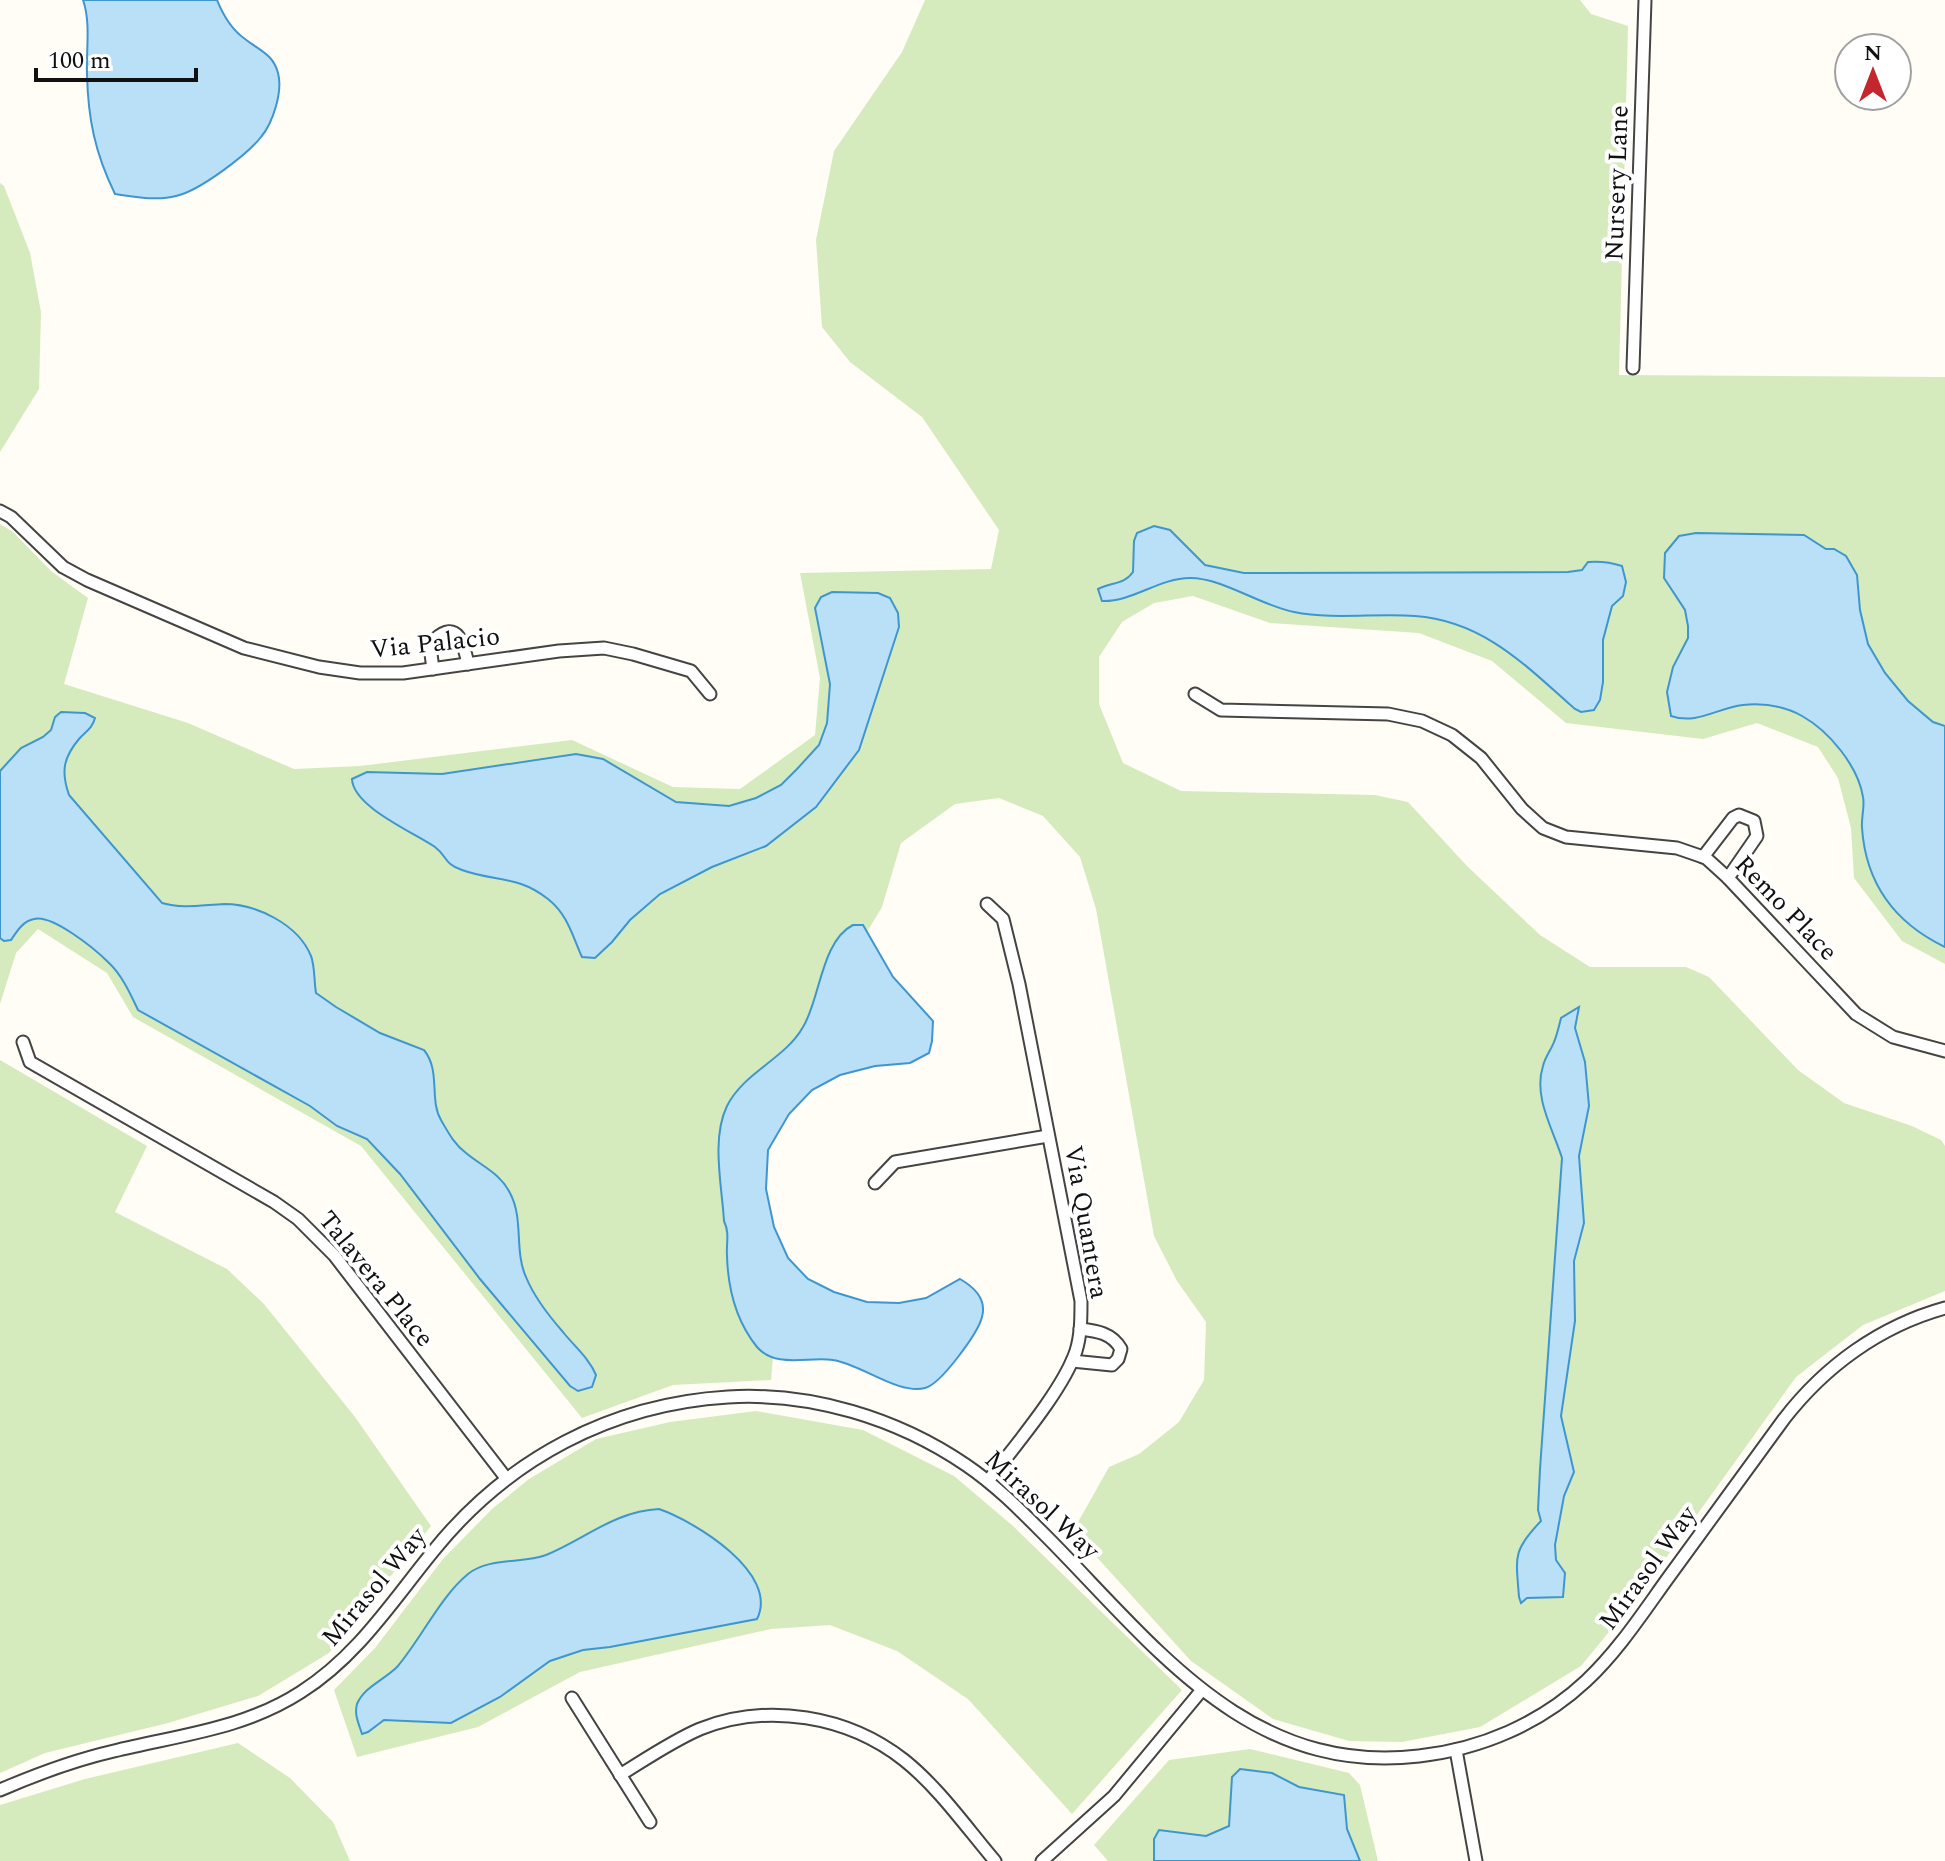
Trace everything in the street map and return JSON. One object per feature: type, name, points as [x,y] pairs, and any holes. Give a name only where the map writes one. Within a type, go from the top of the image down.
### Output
[{"type":"street","name":"Nursery Lane","points":[[1633,368],[1645,0]]},
{"type":"street","name":"Via Palacio","points":[[0,511],[11,517],[63,567],[87,580],[244,648],[282,659],[360,673],[403,673],[604,648],[691,671],[710,694]]},
{"type":"street","points":[[433,669],[431,654],[434,640],[444,633],[457,634],[462,639],[468,664]]},
{"type":"street","name":"Remo Place","points":[[1195,694],[1221,710],[1388,714],[1422,721],[1452,735],[1481,758],[1522,809],[1543,828],[1566,837],[1677,848],[1703,857],[1728,878],[1856,1014],[1893,1037],[1945,1051]]},
{"type":"street","points":[[1703,857],[1733,818],[1739,815],[1754,821],[1757,836],[1728,878]]},
{"type":"street","name":"Via Quantera","points":[[987,904],[1003,919],[1019,984],[1081,1301],[1080,1329],[1072,1361],[1063,1379],[988,1481]]},
{"type":"street","name":"Talavera Place","points":[[23,1042],[30,1062],[274,1202],[298,1219],[334,1255],[506,1478]]},
{"type":"street","name":"Via Quantera","points":[[875,1183],[895,1162],[1048,1136]]},
{"type":"street","name":"Mirasol Way","points":[[0,1790],[84,1759],[232,1725],[306,1690],[350,1654],[456,1524],[506,1478],[564,1441],[620,1417],[673,1403],[734,1397],[802,1401],[862,1414],[919,1437],[988,1481],[1201,1691],[1258,1727],[1305,1746],[1356,1756],[1407,1757],[1456,1750],[1515,1729],[1559,1703],[1583,1684],[1618,1647],[1784,1419],[1812,1386],[1834,1365],[1881,1334],[1945,1308]]},
{"type":"street","points":[[1072,1361],[1112,1365],[1121,1349],[1116,1340],[1100,1332],[1080,1329]]},
{"type":"street","points":[[1042,1861],[1114,1796],[1201,1691]]},
{"type":"street","points":[[572,1698],[650,1822]]},
{"type":"street","points":[[620,1775],[675,1741],[723,1722],[773,1715],[818,1720],[861,1734],[905,1761],[926,1780],[995,1861]]},
{"type":"street","points":[[1456,1750],[1476,1861]]},
{"type":"green space","points":[[925,0],[1580,0],[1591,14],[1628,26],[1619,375],[1945,377],[1945,964],[1902,941],[1854,878],[1851,828],[1838,778],[1818,747],[1757,723],[1703,739],[1566,723],[1492,661],[1419,633],[1270,623],[1193,596],[1154,603],[1122,622],[1099,657],[1099,704],[1123,763],[1181,791],[1375,795],[1408,802],[1467,866],[1540,935],[1590,967],[1686,967],[1709,977],[1798,1070],[1844,1103],[1912,1126],[1941,1140],[1945,1146],[1945,1291],[1863,1325],[1796,1377],[1640,1594],[1581,1666],[1480,1727],[1402,1742],[1349,1741],[1273,1719],[1191,1661],[1073,1531],[1109,1467],[1139,1454],[1179,1422],[1204,1380],[1206,1322],[1177,1281],[1154,1236],[1096,909],[1080,857],[1043,816],[999,798],[955,804],[901,843],[882,907],[767,1097],[749,1212],[776,1323],[771,1380],[673,1385],[582,1418],[361,1146],[133,1017],[107,973],[38,929],[16,953],[0,1004],[0,524],[13,532],[51,571],[88,598],[64,684],[188,723],[294,769],[360,766],[572,740],[673,787],[740,789],[815,735],[820,678],[800,573],[991,569],[999,530],[922,417],[850,362],[822,327],[816,240],[834,151],[902,52]]},
{"type":"green space","points":[[0,183],[4,186],[30,253],[41,312],[39,389],[0,452]]},
{"type":"green space","points":[[0,1060],[147,1146],[115,1212],[227,1269],[264,1304],[355,1417],[431,1526],[329,1653],[258,1696],[168,1723],[45,1753],[0,1773]]},
{"type":"green space","points":[[756,1411],[863,1430],[954,1476],[1013,1526],[1182,1690],[1072,1814],[968,1699],[897,1651],[830,1625],[771,1629],[580,1672],[478,1727],[357,1757],[334,1690],[375,1648],[443,1559],[492,1509],[529,1479],[596,1439],[670,1422]]},
{"type":"green space","points":[[238,1743],[290,1778],[333,1822],[350,1861],[0,1861],[0,1805],[85,1779]]},
{"type":"green space","points":[[1250,1749],[1349,1773],[1360,1785],[1378,1861],[1108,1861],[1094,1845],[1169,1760]]},
{"type":"water","points":[[83,0],[217,0],[232,27],[269,57],[278,73],[276,106],[261,137],[222,171],[186,193],[154,198],[115,194],[102,164],[91,121],[87,74],[88,27]]},
{"type":"water","points":[[1154,526],[1170,530],[1205,565],[1244,573],[1568,572],[1582,570],[1588,562],[1622,566],[1626,582],[1623,596],[1612,606],[1603,640],[1600,700],[1594,710],[1581,712],[1575,709],[1502,648],[1483,636],[1440,620],[1400,615],[1324,616],[1294,612],[1215,582],[1190,578],[1168,582],[1124,598],[1102,601],[1098,589],[1121,581],[1133,572],[1137,533]]},
{"type":"water","points":[[1696,533],[1804,535],[1826,549],[1834,549],[1846,556],[1857,575],[1860,610],[1868,644],[1885,673],[1908,701],[1933,722],[1945,726],[1945,947],[1912,926],[1886,900],[1870,867],[1865,848],[1860,785],[1841,750],[1822,731],[1795,713],[1766,705],[1743,705],[1690,718],[1671,716],[1667,692],[1673,667],[1688,638],[1688,626],[1685,610],[1664,578],[1665,553],[1679,536]]},
{"type":"water","points":[[832,592],[878,593],[890,598],[898,613],[899,627],[859,750],[816,807],[766,846],[712,867],[660,894],[630,920],[595,958],[582,957],[565,919],[555,905],[537,891],[516,882],[456,868],[435,847],[373,809],[355,789],[352,779],[367,772],[442,774],[576,754],[603,759],[676,802],[729,806],[756,798],[781,785],[819,745],[827,723],[830,684],[815,608],[821,597]]},
{"type":"water","points":[[61,712],[85,713],[95,718],[67,759],[64,772],[69,795],[162,903],[236,905],[275,918],[305,945],[312,960],[316,993],[380,1033],[424,1050],[432,1067],[441,1120],[458,1146],[496,1175],[510,1193],[517,1213],[520,1257],[526,1277],[542,1306],[593,1369],[596,1375],[592,1387],[578,1391],[570,1386],[480,1279],[400,1174],[367,1139],[337,1126],[310,1106],[138,1010],[113,967],[62,927],[34,919],[23,924],[11,940],[0,938],[0,771],[21,748],[51,730],[55,717]]},
{"type":"water","points":[[853,925],[863,925],[893,977],[933,1021],[929,1053],[910,1063],[875,1066],[840,1075],[812,1090],[789,1114],[768,1150],[766,1189],[774,1227],[788,1258],[808,1279],[834,1292],[867,1302],[899,1303],[926,1298],[960,1279],[978,1294],[983,1311],[974,1334],[949,1368],[925,1388],[903,1387],[833,1360],[783,1360],[765,1354],[744,1327],[729,1281],[718,1148],[722,1119],[734,1094],[786,1048],[803,1027],[834,944]]},
{"type":"water","points":[[1579,1007],[1575,1028],[1585,1062],[1589,1106],[1579,1156],[1584,1223],[1574,1261],[1575,1321],[1561,1416],[1574,1472],[1564,1496],[1555,1545],[1556,1560],[1565,1573],[1563,1597],[1527,1598],[1521,1603],[1518,1555],[1525,1540],[1541,1521],[1538,1510],[1540,1469],[1562,1158],[1545,1113],[1541,1078],[1561,1018]]},
{"type":"water","points":[[659,1509],[711,1537],[745,1567],[756,1584],[761,1602],[757,1619],[583,1650],[550,1661],[500,1697],[451,1723],[384,1720],[362,1734],[356,1712],[360,1698],[397,1667],[448,1594],[468,1574],[486,1565],[546,1555],[614,1520]]},
{"type":"water","points":[[1240,1769],[1272,1773],[1299,1787],[1344,1795],[1347,1829],[1360,1861],[1154,1861],[1154,1839],[1159,1830],[1206,1836],[1229,1826],[1232,1777]]}]
